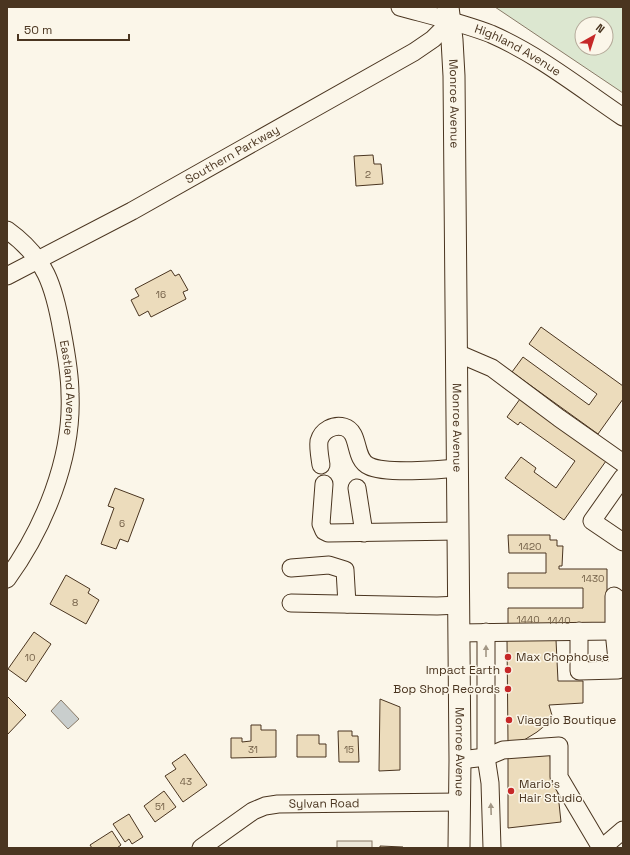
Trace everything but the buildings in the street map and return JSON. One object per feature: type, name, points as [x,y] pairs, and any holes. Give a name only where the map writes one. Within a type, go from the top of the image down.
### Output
[{"type":"main road","name":"Monroe Avenue","points":[[449,14],[454,76],[459,605],[459,848]]},
{"type":"street","name":"Highland Avenue","points":[[400,7],[449,14],[517,47],[544,63],[623,117]]},
{"type":"street","name":"Southern Parkway","points":[[7,276],[132,211],[414,52],[433,39],[449,14]]},
{"type":"street","name":"Eastland Avenue","points":[[7,230],[27,247],[38,260],[51,284],[58,304],[68,365],[70,396],[69,420],[65,450],[57,481],[45,512],[33,536],[7,579]]},
{"type":"street","points":[[457,353],[492,368],[623,463]]},
{"type":"street","points":[[321,465],[320,440],[324,433],[331,427],[343,427],[349,430],[354,436],[361,460],[369,466],[380,470],[437,470],[458,468]]},
{"type":"street","points":[[623,477],[592,521],[623,542]]},
{"type":"street","points":[[324,484],[321,524],[324,531],[328,533],[458,531]]},
{"type":"street","points":[[357,488],[364,533]]},
{"type":"street","points":[[291,568],[329,565],[345,570],[347,604]]},
{"type":"street","points":[[579,631],[579,671],[618,670],[614,631],[614,596],[623,603]]},
{"type":"street","points":[[291,603],[437,606],[459,605]]},
{"type":"street","points":[[459,633],[614,631]]},
{"type":"street","points":[[486,632],[486,757],[490,783],[492,848]]},
{"type":"street","points":[[460,760],[486,757],[503,750],[559,746],[559,777],[601,848],[623,830]]},
{"type":"street","name":"Sylvan Road","points":[[201,848],[253,811],[265,806],[278,804],[459,802]]},
{"type":"green space","points":[[495,7],[623,7],[623,93]]},
{"type":"shaded area","points":[[61,700],[79,719],[68,729],[51,711]]},
{"type":"shaded area","points":[[337,841],[372,841],[372,848],[337,848]]},
{"type":"place","name":"Max Chophouse","points":[[508,657]]},
{"type":"place","name":"Impact Earth","points":[[508,670]]},
{"type":"place","name":"Bop Shop Records","points":[[508,689]]},
{"type":"place","name":"Viaggio Boutique","points":[[509,720]]},
{"type":"place","name":"Mario's Hair Studio","points":[[511,791]]}]
